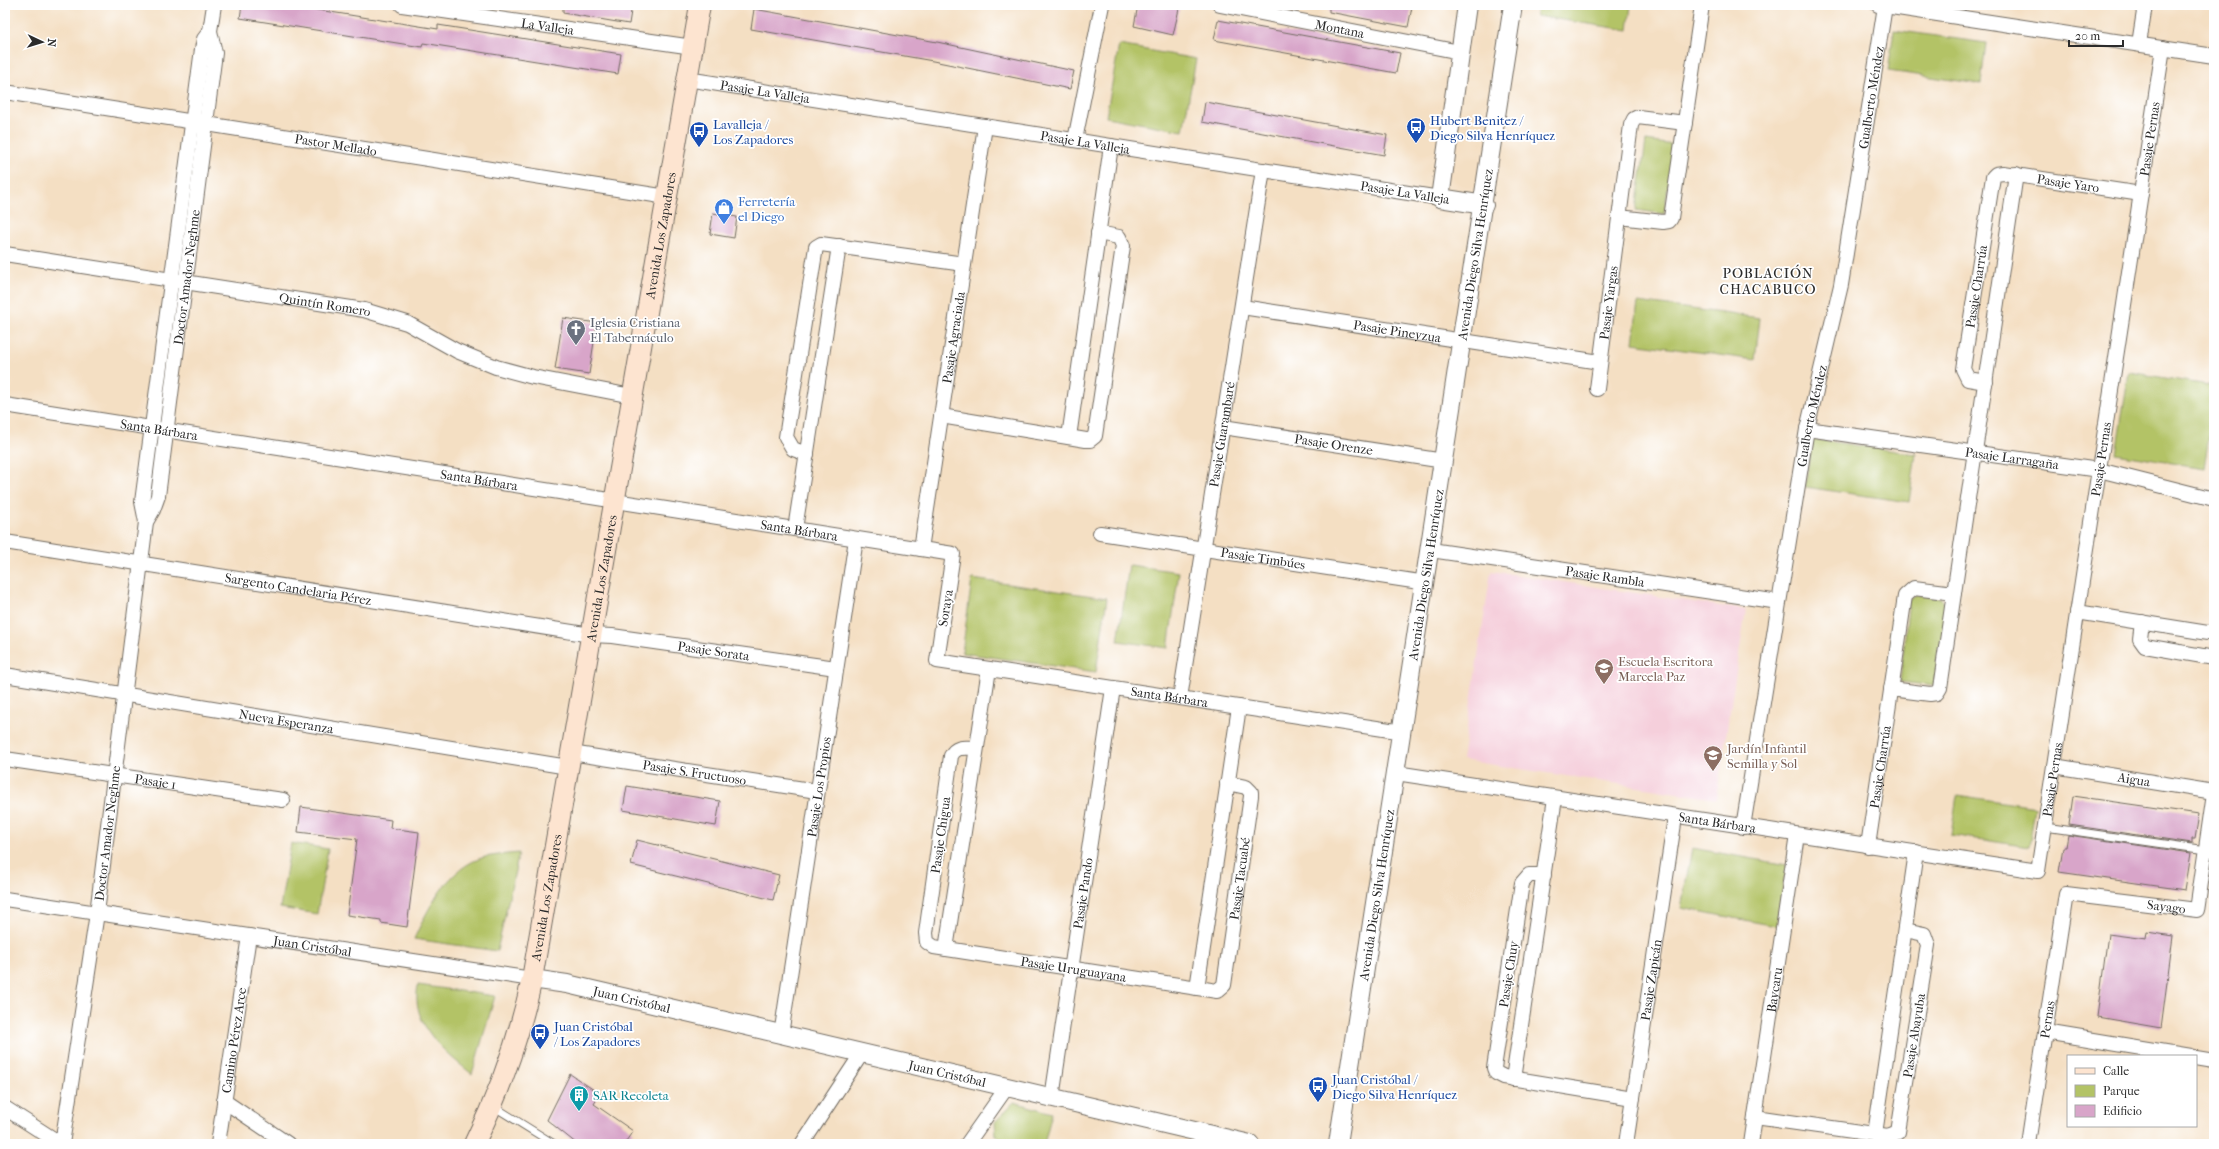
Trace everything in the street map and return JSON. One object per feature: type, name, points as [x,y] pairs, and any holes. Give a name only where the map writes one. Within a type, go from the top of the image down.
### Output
[{"type":"main road","name":"Avenida Los Zapadores","points":[[474,1144],[509,1065],[522,1024],[532,979],[700,5]]},
{"type":"street","name":"Doctor Amador Neghme","points":[[159,429],[185,282],[199,122],[202,49],[204,39],[210,31],[214,5]]},
{"type":"street","name":"La Valleja","points":[[402,5],[692,47]]},
{"type":"street","points":[[1075,140],[1102,5]]},
{"type":"street","name":"Montana","points":[[1220,5],[1460,52]]},
{"type":"street","points":[[1440,198],[1467,5]]},
{"type":"street","name":"Avenida Diego Silva Henríquez","points":[[1338,1144],[1426,583],[1513,5]]},
{"type":"street","points":[[1619,217],[1663,222],[1669,221],[1671,218],[1702,5]]},
{"type":"street","points":[[2139,44],[2145,5]]},
{"type":"street","points":[[1881,6],[2214,56]]},
{"type":"street","name":"Gualberto Méndez","points":[[1743,827],[1807,429],[1841,286],[1881,6]]},
{"type":"street","name":"Pasaje Pernas","points":[[2038,871],[2163,48]]},
{"type":"street","name":"Pasaje La Valleja","points":[[687,79],[1484,204]]},
{"type":"street","name":"Pastor Mellado","points":[[5,92],[667,197]]},
{"type":"street","name":"Pasaje Yargas","points":[[1597,389],[1631,125],[1634,119],[1643,117],[1685,123]]},
{"type":"street","name":"Doctor Amador Neghme","points":[[62,1144],[97,913],[146,522],[153,510],[158,496],[159,429],[171,280],[199,122]]},
{"type":"street","name":"Pasaje Agraciada","points":[[921,549],[985,126]]},
{"type":"street","points":[[1069,437],[1111,146]]},
{"type":"street","name":"Pasaje Guarambaré","points":[[1180,698],[1264,170]]},
{"type":"street","name":"Pasaje Yaro","points":[[1996,174],[2003,172],[2141,194]]},
{"type":"street","name":"Pasaje Charrúa","points":[[1986,382],[1968,379],[1963,369],[1992,181],[1996,174]]},
{"type":"street","name":"Pasaje Charrúa","points":[[1891,689],[1930,694],[1939,690],[1976,453],[2016,174]]},
{"type":"street","points":[[941,416],[1086,440],[1095,436],[1123,246],[1119,237],[1098,233]]},
{"type":"street","points":[[807,454],[800,452],[790,445],[787,432],[816,250],[822,244],[964,264]]},
{"type":"street","points":[[796,529],[839,246]]},
{"type":"street","name":"Quintín Romero","points":[[5,254],[185,282],[386,316],[424,331],[457,351],[496,367],[539,378],[632,396]]},
{"type":"street","name":"Pasaje Pineyzua","points":[[1242,307],[1600,362]]},
{"type":"street","name":"Santa Bárbara","points":[[5,404],[953,554]]},
{"type":"street","name":"Pasaje Orenze","points":[[1223,427],[1444,461]]},
{"type":"street","name":"Pasaje Larragaña","points":[[1807,429],[2099,470],[2214,499]]},
{"type":"street","name":"Pasaje Timbúes","points":[[1100,533],[1426,583]]},
{"type":"street","name":"Pasaje Los Propios","points":[[781,1034],[856,539]]},
{"type":"street","name":"Sargento Candelaria Pérez","points":[[5,542],[591,635]]},
{"type":"street","name":"Pasaje Rambla","points":[[1431,550],[1779,602]]},
{"type":"street","name":"Soraya","points":[[936,661],[953,554]]},
{"type":"street","name":"Pasaje Charrúa","points":[[1868,846],[1907,593],[1914,588],[1954,593]]},
{"type":"street","points":[[2077,612],[2214,634]]},
{"type":"street","points":[[2142,622],[2140,639],[2145,646],[2214,658]]},
{"type":"street","name":"Pasaje Sorata","points":[[591,635],[612,636],[836,668]]},
{"type":"street","name":"Santa Bárbara","points":[[936,661],[1403,732]]},
{"type":"street","name":"Pasaje Chigua","points":[[946,949],[988,669]]},
{"type":"street","name":"Nueva Esperanza","points":[[5,675],[124,695],[570,760]]},
{"type":"street","name":"Pasaje Pando","points":[[1052,1098],[1113,688]]},
{"type":"street","name":"Pasaje Tacuabé","points":[[1197,988],[1239,707]]},
{"type":"street","name":"Pasaje Chigua","points":[[927,942],[926,934],[951,756],[955,749],[976,748]]},
{"type":"street","name":"Pasaje 1","points":[[5,759],[283,800]]},
{"type":"street","name":"Pasaje S. Fructuoso","points":[[570,760],[818,791]]},
{"type":"street","name":"Aigua","points":[[2054,766],[2214,792]]},
{"type":"street","name":"Santa Bárbara","points":[[1396,773],[2038,871]]},
{"type":"street","name":"Pasaje Tacuabé","points":[[1221,990],[1224,984],[1251,796],[1251,792],[1246,786],[1228,783]]},
{"type":"street","name":"Sayago","points":[[2066,894],[2197,910],[2214,792]]},
{"type":"street","name":"Pasaje Chuy","points":[[1513,1079],[1555,798]]},
{"type":"street","name":"Pasaje Zapicán","points":[[1626,1144],[1675,816]]},
{"type":"street","name":"Baycaru","points":[[1751,1144],[1797,835]]},
{"type":"street","name":"Pasaje Abayuba","points":[[1875,1134],[1916,852]]},
{"type":"street","name":"Pasaje Chuy","points":[[1544,875],[1529,875],[1522,883],[1494,1063],[1496,1073],[1500,1076],[1513,1079],[1633,1098]]},
{"type":"street","name":"Pernas","points":[[2028,1144],[2066,894]]},
{"type":"street","name":"Juan Cristóbal","points":[[5,899],[567,984],[1250,1144]]},
{"type":"street","name":"Pasaje Abayuba","points":[[1755,1117],[1892,1136],[1900,1128],[1928,945],[1926,937],[1921,933],[1905,930]]},
{"type":"street","name":"Camino Pérez Arce","points":[[218,1144],[249,936]]},
{"type":"street","name":"Pasaje Uruguayana","points":[[927,942],[934,947],[946,949],[1197,988],[1218,991],[1221,990]]},
{"type":"street","points":[[2045,1032],[2184,1055]]},
{"type":"street","points":[[802,1144],[862,1054]]},
{"type":"street","points":[[2197,1057],[2214,1060]]},
{"type":"street","points":[[973,1142],[1007,1087]]},
{"type":"street","points":[[224,1101],[288,1144]]},
{"type":"street","points":[[5,1108],[62,1144]]},
{"type":"lane","points":[[2045,827],[2206,850]]},
{"type":"lane","points":[[492,1106],[554,1144]]},
{"type":"shaded area","name":"Escuela Escritora Marcela Paz","points":[[1491,571],[1746,610],[1716,799],[1462,760]]},
{"type":"green space","points":[[1537,5],[1631,5],[1628,30],[1536,16]]},
{"type":"green space","points":[[1894,30],[1986,43],[1981,84],[1888,71]]},
{"type":"green space","points":[[1119,45],[1196,59],[1183,131],[1106,117]]},
{"type":"green space","points":[[1646,141],[1674,145],[1664,214],[1636,210]]},
{"type":"green space","points":[[1638,302],[1760,318],[1755,360],[1633,343]]},
{"type":"green space","points":[[2129,372],[2214,386],[2214,405],[2204,468],[2116,454]]},
{"type":"green space","points":[[1812,439],[1916,454],[1909,502],[1805,487]]},
{"type":"green space","points":[[1129,565],[1179,572],[1168,648],[1118,641]]},
{"type":"green space","points":[[972,579],[1107,598],[1096,672],[962,653]]},
{"type":"green space","points":[[1917,595],[1941,598],[1947,606],[1935,686],[1900,682],[1909,600]]},
{"type":"green space","points":[[1957,795],[2035,807],[2029,847],[1951,835]]},
{"type":"green space","points":[[291,843],[328,849],[317,914],[280,908]]},
{"type":"green space","points":[[1692,848],[1787,865],[1776,926],[1681,908]]},
{"type":"green space","points":[[519,853],[497,951],[414,939],[426,914],[441,890],[461,869],[472,862],[485,857]]},
{"type":"green space","points":[[418,985],[495,996],[472,1074],[440,1046],[424,1024],[419,1012],[417,999]]},
{"type":"green space","points":[[1014,1102],[1052,1113],[1044,1144],[1008,1144],[996,1135],[995,1122]]},
{"type":"building","points":[[242,5],[286,5],[438,29],[438,25],[621,54],[618,74],[423,43],[422,47],[240,18]]},
{"type":"building","points":[[563,5],[632,5],[629,24],[563,13]]},
{"type":"building","points":[[1138,5],[1162,5],[1179,9],[1173,35],[1134,26]]},
{"type":"building","points":[[1329,5],[1401,5],[1412,7],[1408,27],[1329,12]]},
{"type":"building","points":[[754,9],[937,42],[1074,71],[1070,89],[933,61],[751,29]]},
{"type":"building","points":[[1218,20],[1400,53],[1396,73],[1214,40]]},
{"type":"building","points":[[1205,102],[1387,135],[1384,155],[1202,122]]},
{"type":"building","name":"Ferretería el Diego","points":[[713,213],[737,217],[734,238],[710,234]]},
{"type":"building","name":"Iglesia Cristiana El Tabernáculo","points":[[563,318],[597,323],[589,374],[555,369]]},
{"type":"building","points":[[627,786],[720,801],[716,826],[623,810]]},
{"type":"building","points":[[2073,796],[2199,814],[2195,839],[2192,839],[2192,843],[2069,825]]},
{"type":"building","points":[[301,807],[391,820],[390,828],[419,832],[407,927],[381,923],[381,920],[347,915],[357,839],[298,832]]},
{"type":"building","points":[[2068,835],[2191,853],[2185,890],[2059,872],[2063,847],[2066,847]]},
{"type":"building","points":[[637,840],[779,875],[773,900],[631,865]]},
{"type":"building","points":[[2147,932],[2173,936],[2161,1028],[2097,1017],[2108,934],[2146,939]]},
{"type":"building","name":"SAR Recoleta","points":[[570,1074],[600,1094],[594,1104],[633,1131],[624,1144],[577,1144],[547,1120]]},
{"type":"place","name":"Hubert Benitez / Diego Silva Henríquez","points":[[1416,144]]},
{"type":"place","name":"Lavalleja / Los Zapadores","points":[[699,148]]},
{"type":"place","name":"Ferretería el Diego","points":[[724,225]]},
{"type":"place","name":"Iglesia Cristiana El Tabernáculo","points":[[576,346]]},
{"type":"place","name":"Escuela Escritora Marcela Paz","points":[[1604,685]]},
{"type":"place","name":"Jardín Infantil Semilla y Sol","points":[[1713,772]]},
{"type":"place","name":"Juan Cristóbal / Los Zapadores","points":[[540,1050]]},
{"type":"place","name":"Juan Cristóbal / Diego Silva Henríquez","points":[[1318,1103]]},
{"type":"place","name":"SAR Recoleta","points":[[579,1112]]},
{"type":"district","name":"POBLACIÓN CHACABUCO","points":[[1768,282]]}]
